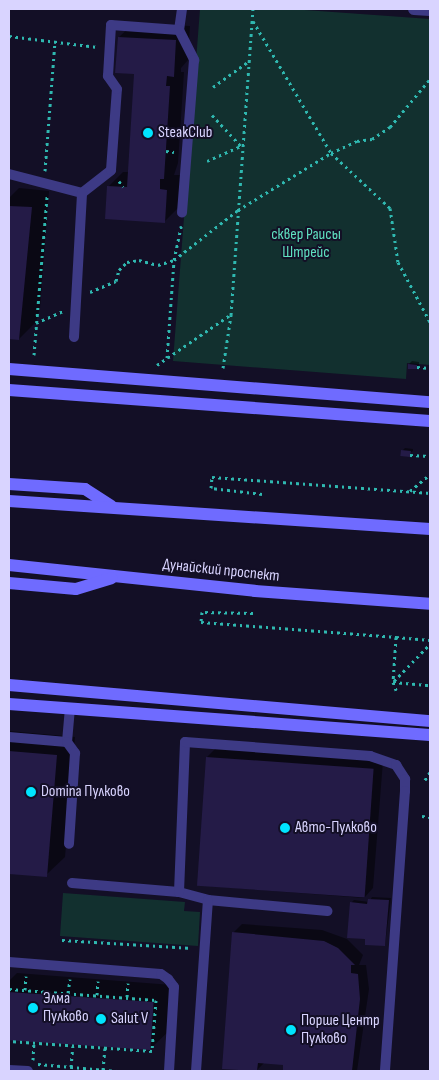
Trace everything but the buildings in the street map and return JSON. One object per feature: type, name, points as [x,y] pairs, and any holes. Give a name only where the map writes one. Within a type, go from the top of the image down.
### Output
[{"type":"main road","points":[[9,369],[430,402]]},
{"type":"main road","points":[[9,390],[430,421]]},
{"type":"main road","points":[[9,484],[85,489],[113,507]]},
{"type":"main road","points":[[9,502],[430,528]]},
{"type":"main road","name":"Дунайский проспект","points":[[9,565],[255,591],[430,604]]},
{"type":"main road","points":[[9,583],[76,589],[115,576]]},
{"type":"main road","points":[[9,685],[430,721]]},
{"type":"main road","points":[[9,704],[430,736]]},
{"type":"street","points":[[414,9],[430,10]]},
{"type":"lane","points":[[182,9],[178,30],[194,60],[182,212]]},
{"type":"lane","points":[[74,337],[82,193],[112,170],[117,89],[108,76],[111,25],[178,30]]},
{"type":"lane","points":[[9,174],[82,193]]},
{"type":"lane","points":[[69,844],[76,753],[67,742],[70,708]]},
{"type":"lane","points":[[9,737],[67,742]]},
{"type":"lane","points":[[179,892],[185,742],[370,756],[396,765],[405,779],[405,791],[385,1071]]},
{"type":"lane","points":[[72,883],[179,892],[208,900],[327,911]]},
{"type":"lane","points":[[196,1071],[208,900]]},
{"type":"lane","points":[[9,962],[161,974],[174,987],[169,1071]]},
{"type":"lane","points":[[9,1070],[28,1066]]},
{"type":"path","points":[[223,368],[231,315],[253,9]]},
{"type":"path","points":[[252,20],[331,153],[390,208],[398,262],[430,322]]},
{"type":"path","points":[[9,36],[110,48]]},
{"type":"path","points":[[213,87],[249,60]]},
{"type":"path","points":[[36,323],[76,305],[85,294],[116,281],[119,270],[127,262],[139,260],[158,265],[174,260],[238,210],[331,153],[357,141],[372,139],[390,126],[430,79]]},
{"type":"path","points":[[212,115],[242,145]]},
{"type":"path","points":[[207,161],[242,145]]},
{"type":"path","points":[[167,358],[174,260],[182,212]]},
{"type":"path","points":[[157,365],[231,315]]},
{"type":"path","points":[[417,367],[430,368]]},
{"type":"path","points":[[410,455],[430,456]]},
{"type":"path","points":[[410,491],[430,474]]},
{"type":"path","points":[[262,494],[211,488],[212,477],[430,493]]},
{"type":"path","points":[[253,613],[202,612],[201,622],[430,640]]},
{"type":"path","points":[[396,637],[393,682],[396,690]]},
{"type":"path","points":[[393,682],[430,644]]},
{"type":"path","points":[[393,682],[430,685]]},
{"type":"path","points":[[425,780],[430,772]]},
{"type":"path","points":[[422,816],[430,817]]},
{"type":"path","points":[[62,940],[205,949]]},
{"type":"path","points":[[18,974],[35,976]]},
{"type":"path","points":[[25,990],[26,975]]},
{"type":"path","points":[[61,978],[79,979]]},
{"type":"path","points":[[68,993],[70,978]]},
{"type":"path","points":[[89,980],[106,981]]},
{"type":"path","points":[[97,996],[98,980]]},
{"type":"path","points":[[121,982],[135,983]]},
{"type":"path","points":[[127,998],[128,983]]},
{"type":"path","points":[[9,989],[156,1000],[152,1051],[9,1041]]},
{"type":"path","points":[[34,1043],[28,1066],[117,1071]]},
{"type":"path","points":[[71,1067],[73,1046]]},
{"type":"path","points":[[103,1070],[105,1048]]},
{"type":"green space","name":"сквер Раисы Штрейс","points":[[200,9],[291,9],[430,19],[430,365],[407,363],[406,379],[173,361]]},
{"type":"green space","points":[[63,893],[185,902],[184,911],[200,912],[198,946],[60,936]]},
{"type":"place","name":"SteakClub","points":[[148,133]]},
{"type":"place","name":"Domina Пулково","points":[[31,792]]},
{"type":"place","name":"Авто-Пулково","points":[[285,828]]},
{"type":"place","name":"Элма Пулково","points":[[33,1008]]},
{"type":"place","name":"Salut V","points":[[101,1019]]},
{"type":"place","name":"Порше Центр Пулково","points":[[291,1030]]}]
